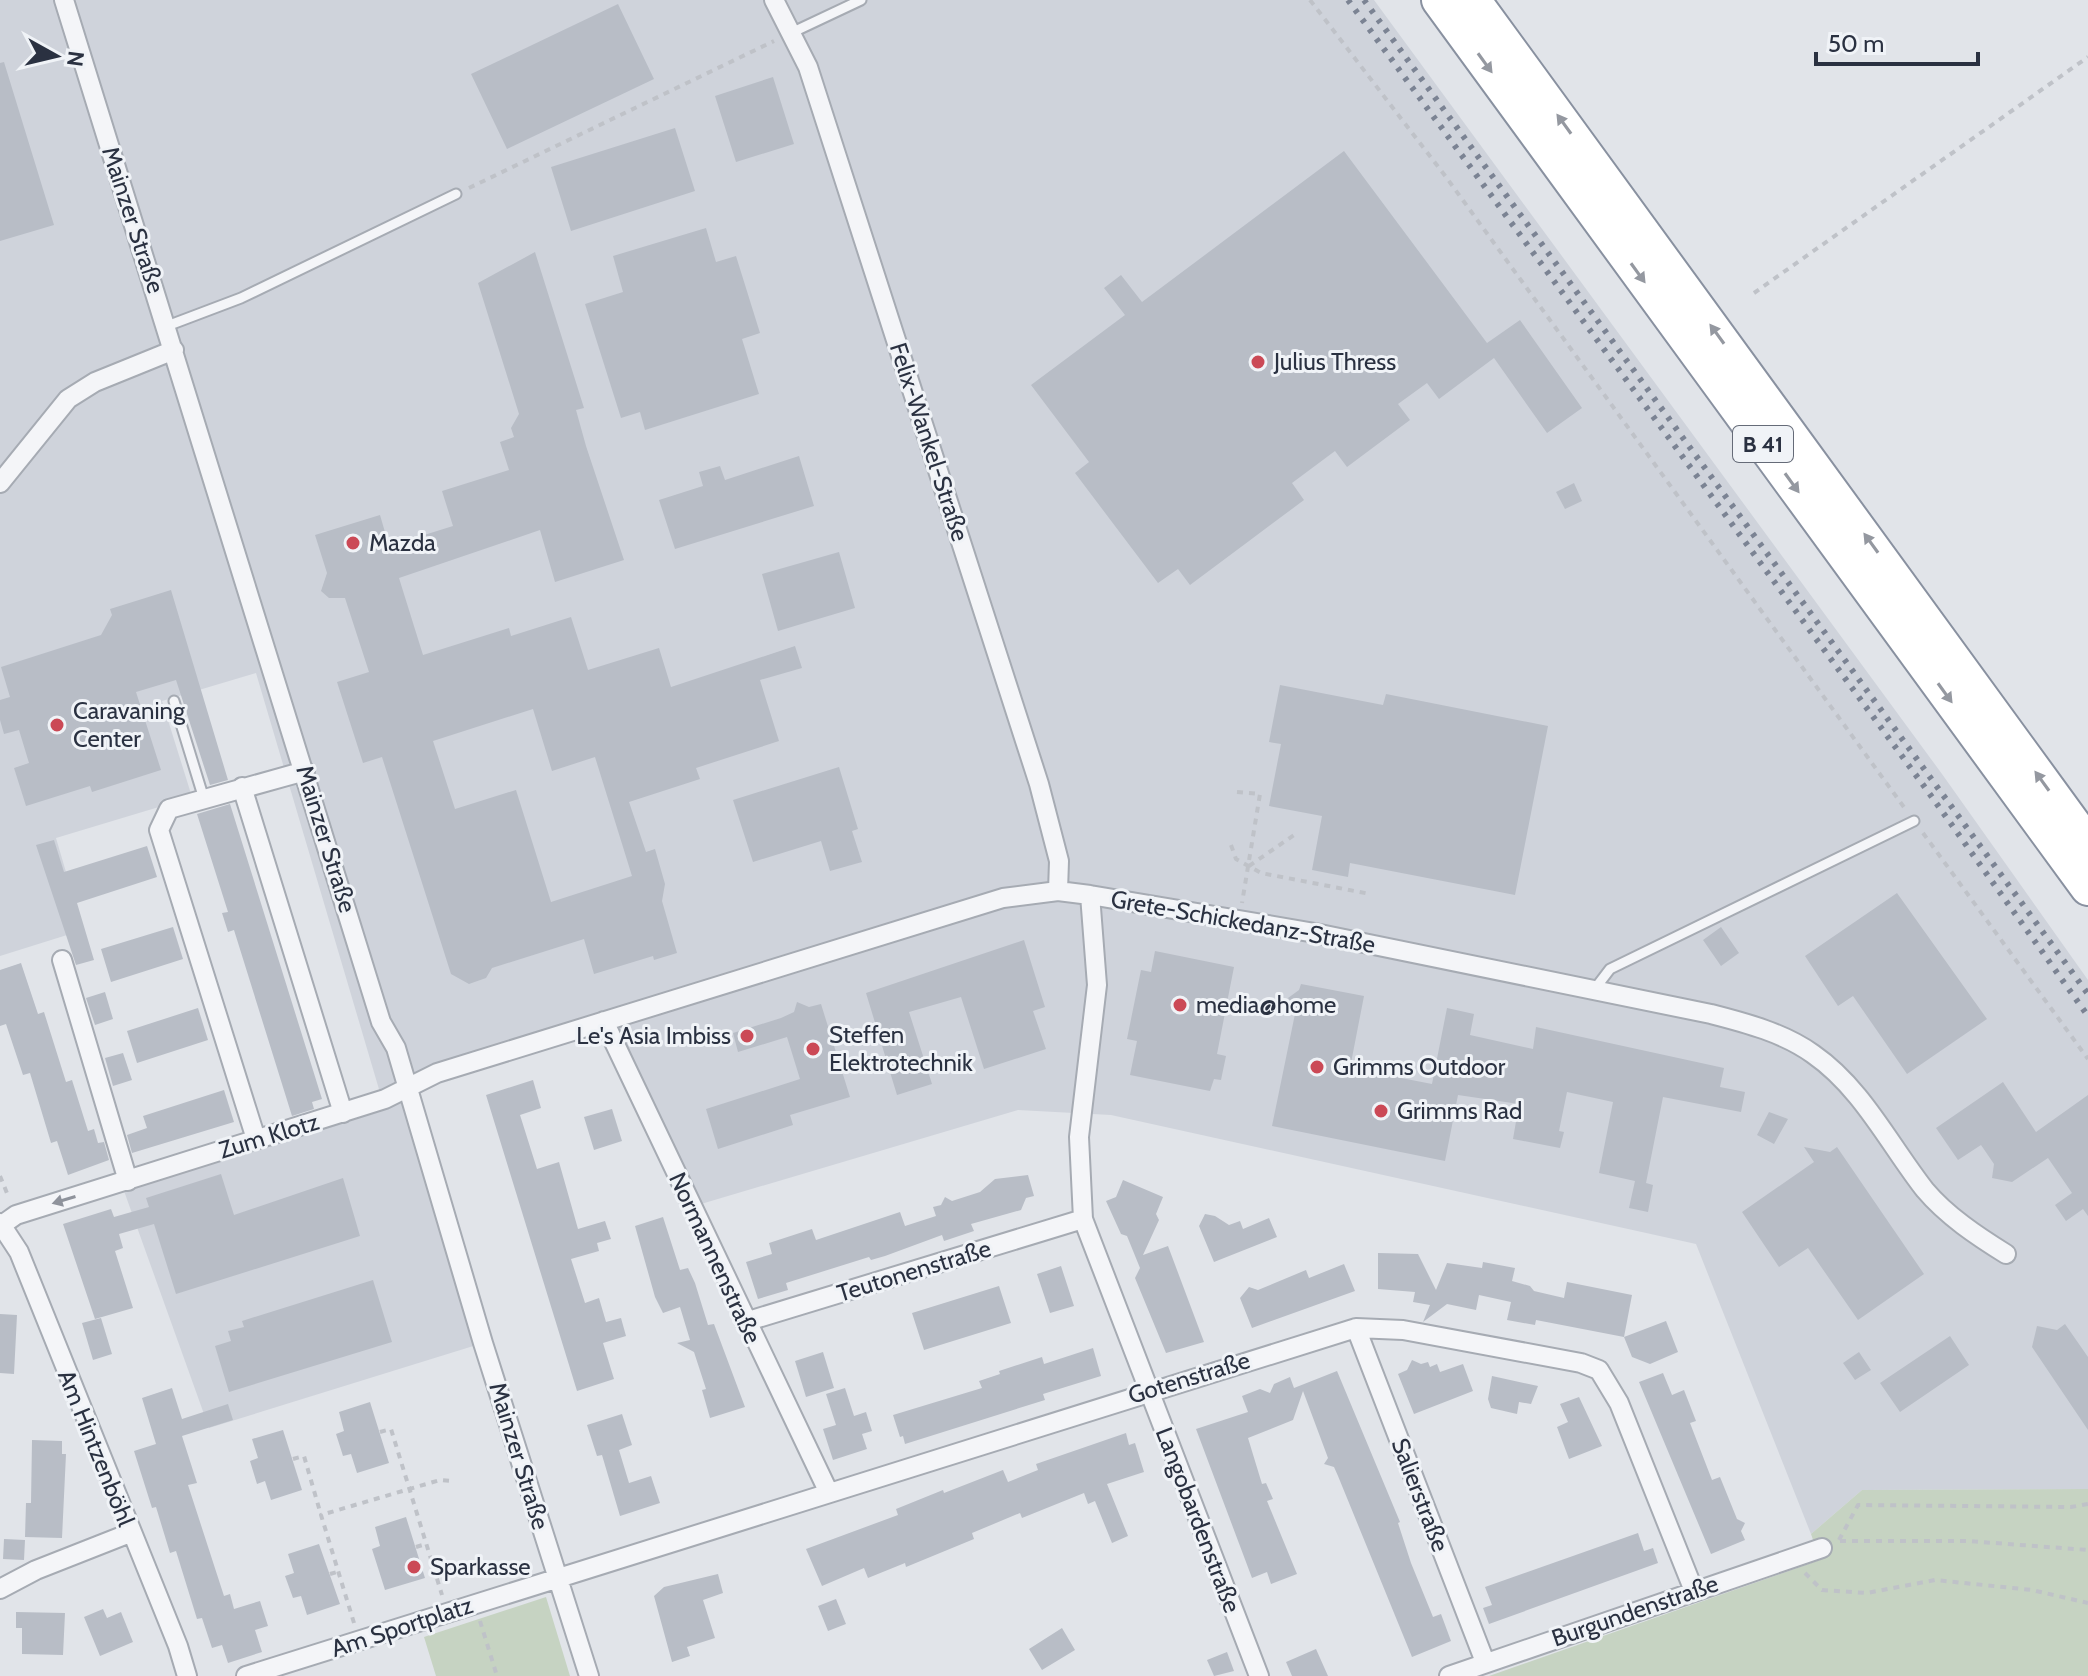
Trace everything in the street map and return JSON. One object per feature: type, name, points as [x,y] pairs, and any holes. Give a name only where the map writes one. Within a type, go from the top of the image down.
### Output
[{"type":"highway","name":"B 41","points":[[1439,0],[2088,888]]},
{"type":"highway","name":"B 41","points":[[1473,0],[2088,844]]},
{"type":"street","name":"Mainzer Straße","points":[[64,0],[381,1022],[396,1048],[408,1086],[589,1676]]},
{"type":"street","name":"Felix-Wankel-Straße","points":[[774,0],[808,67],[1039,784],[1059,861],[1058,891]]},
{"type":"street","points":[[0,483],[68,399],[110,376],[174,350]]},
{"type":"street","points":[[256,1139],[159,830],[169,809],[305,771]]},
{"type":"street","points":[[242,787],[343,1113]]},
{"type":"street","name":"Grete-Schickedanz-Straße","points":[[408,1086],[437,1073],[1003,898],[1058,891],[1239,921],[1743,1022],[1813,1053],[1858,1097],[1939,1205],[2006,1254]]},
{"type":"street","name":"Langobardenstraße","points":[[1090,895],[1097,985],[1079,1137],[1083,1219],[1259,1676]]},
{"type":"street","points":[[62,960],[128,1181]]},
{"type":"street","name":"Normannenstraße","points":[[604,1021],[829,1493]]},
{"type":"street","name":"Zum Klotz","points":[[1,1224],[16,1215],[385,1099],[408,1086]]},
{"type":"street","name":"Teutonenstraße","points":[[745,1322],[1083,1219]]},
{"type":"street","name":"Am Hintzenböhl","points":[[1,1224],[19,1252],[178,1646],[187,1676]]},
{"type":"street","name":"Gotenstraße","points":[[557,1578],[1356,1328],[1403,1330],[1581,1363],[1599,1370],[1619,1403],[1694,1591]]},
{"type":"street","name":"Salierstraße","points":[[1356,1328],[1485,1662]]},
{"type":"street","points":[[0,1589],[36,1570],[130,1533]]},
{"type":"street","name":"Burgundenstraße","points":[[1449,1676],[1830,1545]]},
{"type":"street","name":"Am Sportplatz","points":[[246,1676],[557,1578]]},
{"type":"lane","points":[[791,33],[861,0]]},
{"type":"lane","points":[[167,326],[241,298],[456,194]]},
{"type":"lane","points":[[174,701],[204,799]]},
{"type":"lane","points":[[1594,990],[1610,969],[1914,821]]},
{"type":"path","points":[[1310,0],[1446,177],[2088,1059]]},
{"type":"path","points":[[456,194],[791,33]]},
{"type":"path","points":[[1754,293],[2088,57]]},
{"type":"path","points":[[1237,792],[1260,794],[1239,921]]},
{"type":"path","points":[[1249,866],[1297,833]]},
{"type":"path","points":[[1231,845],[1236,859],[1261,873],[1370,894]]},
{"type":"path","points":[[380,1432],[391,1429],[448,1613]]},
{"type":"path","points":[[293,1459],[304,1456],[360,1640]]},
{"type":"path","points":[[321,1515],[440,1480],[452,1481]]},
{"type":"path","points":[[1830,1545],[1858,1505],[2071,1507],[2088,1504]]},
{"type":"path","points":[[1830,1545],[1968,1541],[2088,1550]]},
{"type":"path","points":[[416,1547],[426,1544]]},
{"type":"path","points":[[1792,1559],[1822,1590],[1867,1593],[1935,1580],[2032,1590],[2088,1603]]},
{"type":"path","points":[[330,1574],[337,1572]]},
{"type":"path","points":[[475,1604],[497,1676]]},
{"type":"shaded area","points":[[0,0],[1374,0],[1942,774],[2088,980],[2088,1489],[1862,1490],[1811,1534],[1696,1244],[1111,1115],[1018,1110],[691,1207],[604,1021],[408,1086],[483,1343],[209,1428],[119,1177],[381,1096],[256,673],[162,701],[192,797],[56,838],[83,930],[0,956]]},
{"type":"green space","points":[[2088,1489],[2088,1676],[1489,1676],[1820,1560],[1811,1534],[1862,1490]]},
{"type":"green space","points":[[546,1597],[570,1676],[436,1676],[424,1637]]},
{"type":"building","points":[[618,4],[654,79],[507,149],[471,74]]},
{"type":"building","points":[[4,62],[54,225],[0,241],[0,63]]},
{"type":"building","points":[[773,77],[794,144],[736,162],[715,96]]},
{"type":"building","points":[[675,128],[695,191],[571,231],[551,167]]},
{"type":"building","name":"Julius Thress","points":[[1344,151],[1487,343],[1520,320],[1582,408],[1547,433],[1494,358],[1439,399],[1427,383],[1398,404],[1410,420],[1347,467],[1335,451],[1292,483],[1304,500],[1190,585],[1178,569],[1158,583],[1075,473],[1089,462],[1031,385],[1125,315],[1104,288],[1121,275],[1142,302]]},
{"type":"building","points":[[706,228],[716,262],[736,256],[760,333],[742,339],[759,394],[645,430],[640,412],[621,418],[585,304],[623,292],[613,256]]},
{"type":"building","points":[[535,252],[584,408],[576,410],[586,446],[624,560],[555,582],[540,530],[399,578],[423,655],[509,628],[511,636],[571,617],[588,670],[659,648],[671,687],[795,646],[802,668],[760,680],[779,741],[696,768],[700,779],[629,802],[646,852],[655,849],[665,884],[662,901],[677,953],[654,960],[653,956],[594,974],[584,939],[492,968],[486,978],[469,984],[451,974],[382,757],[363,763],[337,682],[369,672],[345,598],[329,598],[321,591],[327,573],[315,535],[380,515],[389,546],[453,526],[442,491],[509,470],[500,442],[514,437],[511,428],[519,414],[478,283]],"holes":[[[533,709],[552,771],[595,757],[632,876],[551,902],[516,790],[455,809],[433,741]]]},
{"type":"building","points":[[799,456],[814,506],[675,549],[659,500],[703,486],[699,472],[720,466],[725,480]]},
{"type":"building","points":[[1574,483],[1582,501],[1565,509],[1556,492]]},
{"type":"building","points":[[839,552],[855,608],[778,631],[762,574]]},
{"type":"building","points":[[171,590],[228,780],[210,785],[176,680],[136,692],[161,770],[92,792],[90,786],[26,806],[14,768],[29,763],[19,730],[4,734],[0,700],[10,697],[1,667],[101,635],[112,615],[110,609]]},
{"type":"building","points":[[1280,685],[1383,705],[1386,694],[1548,726],[1515,895],[1350,863],[1348,877],[1312,870],[1322,816],[1269,806],[1281,744],[1269,742]]},
{"type":"building","points":[[839,767],[858,829],[852,831],[862,862],[830,871],[821,841],[753,862],[733,800]]},
{"type":"building","points":[[230,804],[322,1099],[312,1102],[314,1109],[292,1116],[234,930],[228,932],[222,913],[228,912],[197,814]]},
{"type":"building","points":[[54,840],[64,872],[147,846],[157,877],[77,903],[94,960],[76,965],[36,845]]},
{"type":"building","points":[[1897,893],[1987,1019],[1907,1074],[1853,996],[1838,1006],[1805,956]]},
{"type":"building","points":[[173,927],[183,959],[111,982],[101,949]]},
{"type":"building","points":[[1721,927],[1739,953],[1721,966],[1703,940]]},
{"type":"building","points":[[1024,940],[1045,1007],[1033,1011],[1046,1049],[984,1069],[961,997],[909,1012],[932,1084],[897,1095],[866,993]]},
{"type":"building","name":"media@home","points":[[1155,951],[1234,967],[1217,1054],[1226,1056],[1221,1080],[1214,1079],[1210,1091],[1130,1075],[1137,1041],[1127,1039],[1141,970],[1151,972]]},
{"type":"building","points":[[21,963],[38,1014],[44,1012],[66,1082],[72,1080],[88,1131],[94,1129],[98,1143],[104,1142],[109,1160],[68,1175],[57,1141],[51,1143],[30,1073],[23,1075],[6,1024],[0,1026],[0,970]]},
{"type":"building","points":[[1301,984],[1364,996],[1350,1068],[1432,1084],[1447,1008],[1474,1014],[1470,1035],[1533,1049],[1536,1027],[1724,1068],[1720,1087],[1745,1092],[1741,1112],[1663,1097],[1646,1183],[1653,1185],[1648,1212],[1629,1208],[1635,1181],[1599,1173],[1613,1102],[1567,1092],[1559,1131],[1564,1132],[1560,1148],[1513,1139],[1519,1104],[1458,1095],[1445,1161],[1272,1126],[1296,1009],[1288,998],[1299,990]]},
{"type":"building","points":[[105,992],[113,1019],[95,1025],[86,998]]},
{"type":"building","points":[[797,1002],[809,1007],[821,1004],[850,1097],[790,1115],[793,1125],[718,1149],[706,1109],[800,1079],[787,1037],[738,1052],[733,1033],[794,1012]]},
{"type":"building","points":[[198,1008],[208,1040],[137,1063],[127,1031]]},
{"type":"building","points":[[123,1053],[132,1080],[113,1086],[105,1058]]},
{"type":"building","points":[[533,1080],[541,1108],[520,1115],[537,1169],[559,1162],[578,1229],[605,1221],[611,1239],[597,1243],[599,1251],[571,1259],[585,1303],[599,1298],[606,1322],[621,1318],[626,1336],[603,1343],[614,1379],[577,1391],[486,1095]]},
{"type":"building","points":[[2003,1082],[2036,1132],[2088,1095],[2088,1216],[2083,1209],[2066,1221],[2055,1205],[2072,1193],[2048,1158],[2012,1182],[1992,1178],[1994,1164],[1981,1145],[1958,1160],[1936,1128]]},
{"type":"building","points":[[224,1090],[234,1122],[132,1153],[127,1135],[147,1128],[143,1116]]},
{"type":"building","points":[[612,1109],[622,1141],[594,1150],[584,1117]]},
{"type":"building","points":[[1769,1112],[1788,1119],[1774,1144],[1757,1135]]},
{"type":"building","points":[[1804,1147],[1830,1152],[1837,1147],[1924,1274],[1858,1320],[1808,1248],[1779,1267],[1742,1212],[1814,1162]]},
{"type":"building","points":[[221,1174],[234,1215],[343,1178],[360,1236],[176,1294],[154,1224],[119,1234],[123,1248],[115,1251],[133,1308],[95,1319],[63,1224],[111,1209],[114,1217],[149,1207],[146,1198]]},
{"type":"building","points":[[1028,1175],[1034,1196],[1026,1198],[1021,1210],[971,1224],[974,1231],[944,1241],[942,1235],[885,1256],[871,1260],[869,1257],[786,1283],[788,1290],[758,1299],[746,1262],[772,1254],[769,1243],[812,1229],[816,1240],[900,1212],[905,1226],[936,1216],[933,1207],[941,1205],[945,1197],[952,1201],[980,1192],[995,1179]]},
{"type":"building","points":[[1123,1180],[1163,1197],[1156,1214],[1159,1220],[1143,1255],[1168,1246],[1204,1342],[1166,1353],[1135,1278],[1140,1268],[1127,1236],[1121,1234],[1106,1201],[1116,1197]]},
{"type":"building","points":[[1205,1214],[1229,1225],[1240,1221],[1243,1229],[1269,1218],[1277,1237],[1214,1262],[1199,1226]]},
{"type":"building","points":[[663,1217],[680,1270],[688,1268],[708,1325],[714,1324],[745,1407],[710,1418],[702,1390],[706,1389],[694,1352],[677,1343],[690,1340],[680,1307],[663,1313],[655,1297],[635,1226]]},
{"type":"building","points":[[1378,1253],[1418,1254],[1436,1290],[1447,1263],[1482,1268],[1483,1262],[1515,1268],[1512,1281],[1530,1286],[1534,1291],[1564,1298],[1567,1282],[1632,1295],[1624,1337],[1536,1320],[1535,1325],[1507,1320],[1511,1302],[1479,1295],[1476,1310],[1447,1304],[1423,1322],[1430,1305],[1413,1302],[1415,1292],[1378,1289]]},
{"type":"building","points":[[1344,1264],[1355,1291],[1252,1328],[1240,1298],[1249,1287],[1258,1290],[1306,1270],[1309,1278]]},
{"type":"building","points":[[1061,1266],[1074,1306],[1050,1313],[1037,1274]]},
{"type":"building","points":[[373,1280],[392,1342],[229,1392],[215,1346],[231,1341],[228,1331],[244,1327],[242,1321]]},
{"type":"building","points":[[999,1286],[1011,1323],[924,1350],[912,1313]]},
{"type":"building","points":[[0,1314],[17,1315],[14,1374],[0,1373]]},
{"type":"building","points":[[101,1318],[112,1354],[93,1360],[82,1323]]},
{"type":"building","points":[[1666,1321],[1678,1352],[1650,1364],[1632,1357],[1624,1337]]},
{"type":"building","points":[[2065,1324],[2088,1357],[2088,1430],[2032,1347],[2037,1326],[2057,1330]]},
{"type":"building","points":[[1950,1336],[1969,1365],[1900,1412],[1880,1383]]},
{"type":"building","points":[[1093,1348],[1101,1376],[1043,1394],[1045,1400],[905,1444],[903,1436],[900,1437],[893,1415],[982,1388],[979,1381],[1000,1374],[999,1371],[1042,1357],[1044,1364]]},
{"type":"building","points":[[823,1352],[834,1388],[806,1397],[795,1361]]},
{"type":"building","points":[[1859,1352],[1871,1370],[1855,1380],[1843,1363]]},
{"type":"building","points":[[1412,1360],[1421,1364],[1428,1362],[1430,1367],[1437,1364],[1440,1372],[1463,1364],[1473,1391],[1414,1414],[1398,1374],[1407,1370]]},
{"type":"building","points":[[1337,1371],[1400,1522],[1411,1563],[1433,1617],[1441,1614],[1451,1641],[1412,1657],[1334,1467],[1324,1464],[1328,1458],[1303,1391],[1293,1420],[1248,1438],[1262,1484],[1266,1483],[1273,1499],[1267,1501],[1297,1574],[1271,1584],[1267,1572],[1252,1578],[1196,1429],[1248,1412],[1242,1396],[1260,1389],[1270,1393],[1274,1384],[1290,1377],[1294,1388]]},
{"type":"building","points":[[1663,1373],[1672,1395],[1684,1390],[1696,1421],[1690,1423],[1712,1480],[1720,1477],[1737,1519],[1745,1523],[1741,1531],[1745,1540],[1711,1554],[1639,1382]]},
{"type":"building","points":[[1492,1376],[1538,1386],[1531,1404],[1519,1402],[1517,1414],[1491,1408],[1488,1399]]},
{"type":"building","points":[[172,1388],[182,1419],[228,1404],[233,1420],[182,1436],[197,1483],[188,1485],[224,1596],[230,1594],[234,1609],[260,1601],[268,1626],[255,1630],[262,1652],[228,1663],[222,1645],[212,1648],[202,1618],[197,1619],[176,1551],[170,1553],[134,1451],[156,1444],[142,1398]]},
{"type":"building","points":[[845,1388],[854,1416],[866,1412],[872,1431],[862,1434],[867,1449],[833,1460],[823,1429],[836,1425],[826,1394]]},
{"type":"building","points":[[1579,1397],[1602,1446],[1569,1459],[1557,1427],[1568,1422],[1560,1404]]},
{"type":"building","points":[[370,1402],[389,1463],[357,1473],[351,1454],[343,1456],[336,1434],[344,1431],[339,1412]]},
{"type":"building","points":[[622,1414],[632,1445],[619,1450],[629,1483],[651,1476],[660,1503],[620,1516],[602,1455],[597,1456],[587,1425]]},
{"type":"building","points":[[283,1430],[302,1490],[271,1500],[265,1481],[257,1484],[250,1461],[258,1458],[252,1439]]},
{"type":"building","points":[[1126,1433],[1129,1445],[1135,1443],[1144,1472],[1107,1484],[1128,1536],[1112,1543],[1095,1501],[1088,1504],[1084,1493],[1022,1518],[1020,1513],[972,1533],[974,1539],[906,1567],[905,1563],[868,1578],[864,1568],[822,1586],[806,1549],[898,1515],[896,1509],[943,1490],[944,1493],[1003,1470],[1008,1482],[1038,1470],[1036,1464]]},
{"type":"building","points":[[32,1440],[62,1441],[62,1454],[66,1454],[62,1538],[25,1537],[26,1503],[31,1503]]},
{"type":"building","points":[[406,1517],[425,1578],[385,1590],[372,1549],[380,1546],[375,1527]]},
{"type":"building","points":[[1638,1533],[1644,1551],[1653,1548],[1658,1563],[1489,1624],[1483,1608],[1492,1605],[1485,1587]]},
{"type":"building","points":[[4,1539],[25,1540],[24,1560],[3,1559]]},
{"type":"building","points":[[319,1544],[340,1604],[307,1615],[301,1596],[293,1598],[285,1576],[294,1573],[288,1554]]},
{"type":"building","points":[[718,1574],[723,1593],[703,1600],[715,1638],[687,1647],[690,1656],[672,1662],[654,1596],[664,1587]]},
{"type":"building","points":[[836,1599],[846,1624],[828,1631],[818,1606]]},
{"type":"building","points":[[103,1609],[107,1618],[121,1612],[133,1642],[100,1656],[84,1617]]},
{"type":"building","points":[[16,1612],[65,1613],[63,1655],[22,1654],[22,1628],[16,1628]]},
{"type":"building","points":[[1062,1628],[1075,1650],[1042,1670],[1029,1649]]},
{"type":"building","points":[[1316,1649],[1328,1676],[1292,1676],[1286,1662]]},
{"type":"building","points":[[1227,1652],[1234,1671],[1214,1676],[1207,1660]]},
{"type":"railway","points":[[1348,0],[1929,793],[2088,1016]]},
{"type":"railway","points":[[1364,0],[2088,994]]},
{"type":"place","name":"Julius Thress","points":[[1258,362]]},
{"type":"place","name":"Mazda","points":[[353,543]]},
{"type":"place","name":"Caravaning Center","points":[[57,725]]},
{"type":"place","name":"media@home","points":[[1180,1005]]},
{"type":"place","name":"Le's Asia Imbiss","points":[[747,1036]]},
{"type":"place","name":"Steffen Elektrotechnik","points":[[813,1049]]},
{"type":"place","name":"Grimms Outdoor","points":[[1317,1067]]},
{"type":"place","name":"Grimms Rad","points":[[1381,1111]]},
{"type":"place","name":"Sparkasse","points":[[414,1567]]}]
